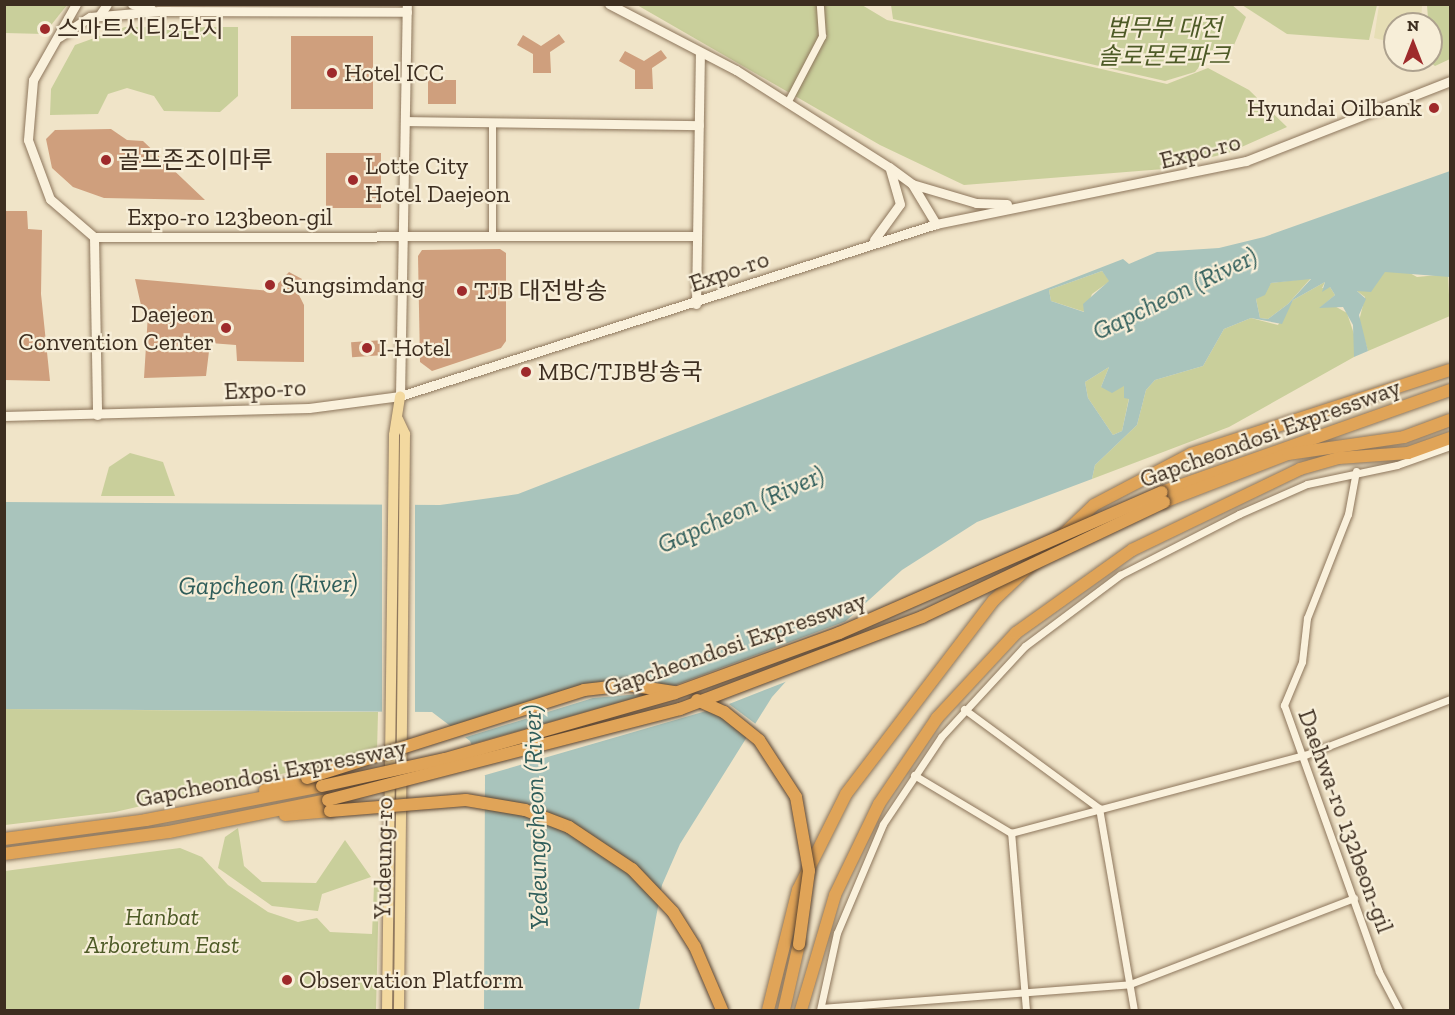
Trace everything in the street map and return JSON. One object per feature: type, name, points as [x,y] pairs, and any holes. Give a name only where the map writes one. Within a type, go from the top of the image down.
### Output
[{"type":"highway","points":[[768,1011],[798,890],[846,794],[994,600],[1094,505],[1191,454],[1450,370]]},
{"type":"highway","name":"Gapcheondosi Expressway","points":[[4,839],[208,807],[322,786],[445,759],[675,693],[839,633],[1163,497],[1450,390]]},
{"type":"highway","name":"Gapcheondosi Expressway","points":[[4,854],[329,805],[680,709],[921,617],[1163,497],[1288,454],[1404,437],[1450,420]]},
{"type":"highway","points":[[801,1011],[832,903],[879,804],[938,718],[1016,633],[1132,550],[1300,469],[1339,458],[1408,453],[1450,438]]},
{"type":"highway","points":[[208,807],[584,690],[628,685],[681,694],[743,726],[774,758],[796,797],[809,871],[799,944],[784,1011]]},
{"type":"highway","points":[[329,805],[466,800],[525,810],[569,827],[632,869],[673,912],[695,948],[722,1011]]},
{"type":"main road","name":"Yudeung-ro","points":[[387,1011],[400,396]]},
{"type":"main road","name":"Yudeung-ro","points":[[398,419],[405,434],[405,865],[399,1011]]},
{"type":"street","points":[[97,415],[94,237],[50,199],[33,164],[29,99],[56,40],[78,4],[94,16],[159,11],[407,8],[400,396]]},
{"type":"street","points":[[56,40],[94,16],[107,4]]},
{"type":"street","points":[[132,4],[159,11]]},
{"type":"street","points":[[609,4],[787,103],[912,184],[976,203],[1018,205]]},
{"type":"street","points":[[787,103],[822,36],[820,4]]},
{"type":"street","points":[[696,304],[700,53]]},
{"type":"street","name":"Expo-ro","points":[[4,416],[309,408],[400,396],[696,304],[869,244],[936,224],[1018,205],[1166,181],[1246,161],[1450,81]]},
{"type":"street","points":[[405,121],[699,125]]},
{"type":"street","points":[[492,123],[492,237]]},
{"type":"street","points":[[869,244],[886,230],[900,204],[889,167]]},
{"type":"street","points":[[912,184],[936,224]]},
{"type":"street","name":"Expo-ro 123beon-gil","points":[[94,237],[697,236]]},
{"type":"street","points":[[1354,898],[1130,984],[820,1009],[855,882],[914,775],[964,709],[1063,613],[1120,575],[1307,484],[1450,446]]},
{"type":"street","name":"Daehwa-ro 132beon-gil","points":[[1356,471],[1348,514],[1307,618],[1302,662],[1284,705],[1305,755],[1354,898],[1399,1011]]},
{"type":"street","points":[[914,775],[1011,833],[1305,755],[1450,699]]},
{"type":"street","points":[[964,709],[1099,808],[1134,1011]]},
{"type":"street","points":[[1011,833],[1026,1011]]},
{"type":"shaded area","points":[[1379,5],[1422,5],[1422,12],[1383,12],[1383,40],[1374,38]]},
{"type":"green space","points":[[5,4],[67,5],[44,34],[5,33]]},
{"type":"green space","name":"법무부 대전 솔로몬로파크","points":[[1231,4],[1246,17],[1234,45],[1209,55],[1195,72],[1165,81],[893,19],[891,5]]},
{"type":"green space","points":[[637,5],[862,5],[887,20],[1167,84],[1208,68],[1249,90],[1287,127],[1228,153],[1164,169],[964,185],[880,145]]},
{"type":"green space","points":[[1242,5],[1377,5],[1369,40],[1287,34]]},
{"type":"green space","points":[[1427,5],[1450,5],[1450,59],[1443,62],[1443,12],[1428,12]]},
{"type":"green space","name":"골프존조이마루","points":[[125,27],[238,27],[238,96],[220,112],[164,111],[154,96],[127,88],[108,94],[98,114],[50,115],[51,89],[75,45]]},
{"type":"green space","points":[[1102,271],[1110,281],[1092,294],[1085,312],[1051,301],[1049,290]]},
{"type":"green space","points":[[1406,271],[1417,277],[1448,274],[1450,316],[1368,351],[1359,321],[1365,297],[1357,291],[1370,291],[1384,272]]},
{"type":"green space","points":[[1311,278],[1288,304],[1268,319],[1260,318],[1256,299],[1271,283]]},
{"type":"green space","points":[[1325,282],[1322,288],[1330,287],[1335,295],[1321,307],[1331,304],[1347,313],[1356,340],[1354,357],[1229,427],[1092,479],[1095,465],[1137,425],[1146,390],[1155,380],[1203,366],[1224,329],[1251,318],[1278,325],[1293,300]]},
{"type":"green space","points":[[1109,367],[1101,387],[1125,386],[1125,398],[1129,398],[1122,431],[1113,435],[1088,398],[1085,382]]},
{"type":"green space","points":[[130,453],[163,462],[175,496],[101,496],[109,467]]},
{"type":"green space","points":[[5,709],[378,712],[377,752],[115,812],[5,825]]},
{"type":"green space","points":[[238,828],[244,866],[262,882],[316,883],[345,840],[371,877],[322,894],[318,911],[272,906],[218,868],[225,837]]},
{"type":"green space","name":"Hanbat Arboretum East","points":[[180,848],[202,857],[228,885],[268,912],[298,922],[317,918],[330,932],[372,934],[374,886],[379,887],[376,1010],[5,1010],[5,871]]},
{"type":"water","points":[[1450,171],[1450,277],[1385,272],[1371,292],[1357,291],[1366,299],[1359,315],[1368,351],[1354,357],[1353,325],[1343,307],[1319,308],[1335,295],[1330,287],[1322,292],[1325,282],[1293,300],[1282,324],[1251,318],[1224,329],[1203,366],[1155,380],[1146,390],[1137,425],[1095,465],[1092,479],[977,522],[902,570],[815,649],[772,697],[680,844],[662,885],[639,1010],[484,1010],[485,776],[470,741],[432,712],[5,709],[5,502],[440,505],[518,494],[1123,259],[1129,264],[1157,252],[1219,248],[1264,237]],"holes":[[[1102,271],[1109,281],[1083,304],[1084,312],[1051,301],[1049,290]],[[1311,279],[1288,304],[1268,319],[1260,318],[1256,299],[1265,295],[1271,283]],[[1109,367],[1101,387],[1112,393],[1124,386],[1124,398],[1129,399],[1122,431],[1113,435],[1088,398],[1085,382]]]},
{"type":"pier","points":[[382,502],[415,502],[415,715],[382,715]]},
{"type":"pier","points":[[849,620],[793,679],[729,704],[757,725],[749,736],[713,709],[482,776],[469,745],[652,693],[593,698],[463,738],[454,729],[586,689],[673,686]]},
{"type":"building","points":[[559,34],[565,42],[550,52],[551,73],[533,73],[533,54],[517,45],[523,35],[541,46]]},
{"type":"building","name":"Hotel ICC","points":[[291,36],[373,36],[373,109],[291,109]]},
{"type":"building","points":[[661,50],[667,58],[652,68],[653,89],[635,89],[635,70],[619,61],[625,51],[644,61]]},
{"type":"building","points":[[428,80],[456,80],[456,104],[428,104]]},
{"type":"building","name":"골프존조이마루","points":[[111,129],[127,140],[143,141],[205,200],[104,198],[73,187],[52,168],[46,139],[55,130]]},
{"type":"building","name":"Lotte City Hotel Daejeon","points":[[326,153],[381,153],[381,208],[326,208]]},
{"type":"building","points":[[4,211],[27,211],[28,229],[42,230],[41,294],[50,381],[4,380]]},
{"type":"building","name":"TJB 대전방송","points":[[500,249],[506,253],[506,341],[501,348],[432,371],[420,362],[418,256],[422,250]]},
{"type":"building","name":"Daejeon Convention Center","points":[[289,272],[302,279],[298,293],[304,305],[304,362],[237,361],[236,345],[210,343],[206,376],[144,378],[148,314],[143,314],[135,279],[271,291]]},
{"type":"building","name":"I-Hotel","points":[[383,340],[384,355],[352,357],[351,342]]},
{"type":"place","name":"스마트시티2단지","points":[[45,29]]},
{"type":"place","name":"Hotel ICC","points":[[332,73]]},
{"type":"place","name":"Hyundai Oilbank","points":[[1434,108]]},
{"type":"place","name":"골프존조이마루","points":[[106,160]]},
{"type":"place","name":"Lotte City Hotel Daejeon","points":[[353,180]]},
{"type":"place","name":"Sungsimdang","points":[[270,285]]},
{"type":"place","name":"TJB 대전방송","points":[[462,291]]},
{"type":"place","name":"Daejeon Convention Center","points":[[226,328]]},
{"type":"place","name":"I-Hotel","points":[[367,348]]},
{"type":"place","name":"MBC/TJB방송국","points":[[526,372]]},
{"type":"place","name":"Observation Platform","points":[[287,980]]},
{"type":"water label","name":"Gapcheon (River)","points":[[1175,294]]},
{"type":"water label","name":"Gapcheon (River)","points":[[741,510]]},
{"type":"water label","name":"Gapcheon (River)","points":[[268,585]]},
{"type":"water label","name":"Yedeungcheon (River)","points":[[536,817]]}]
